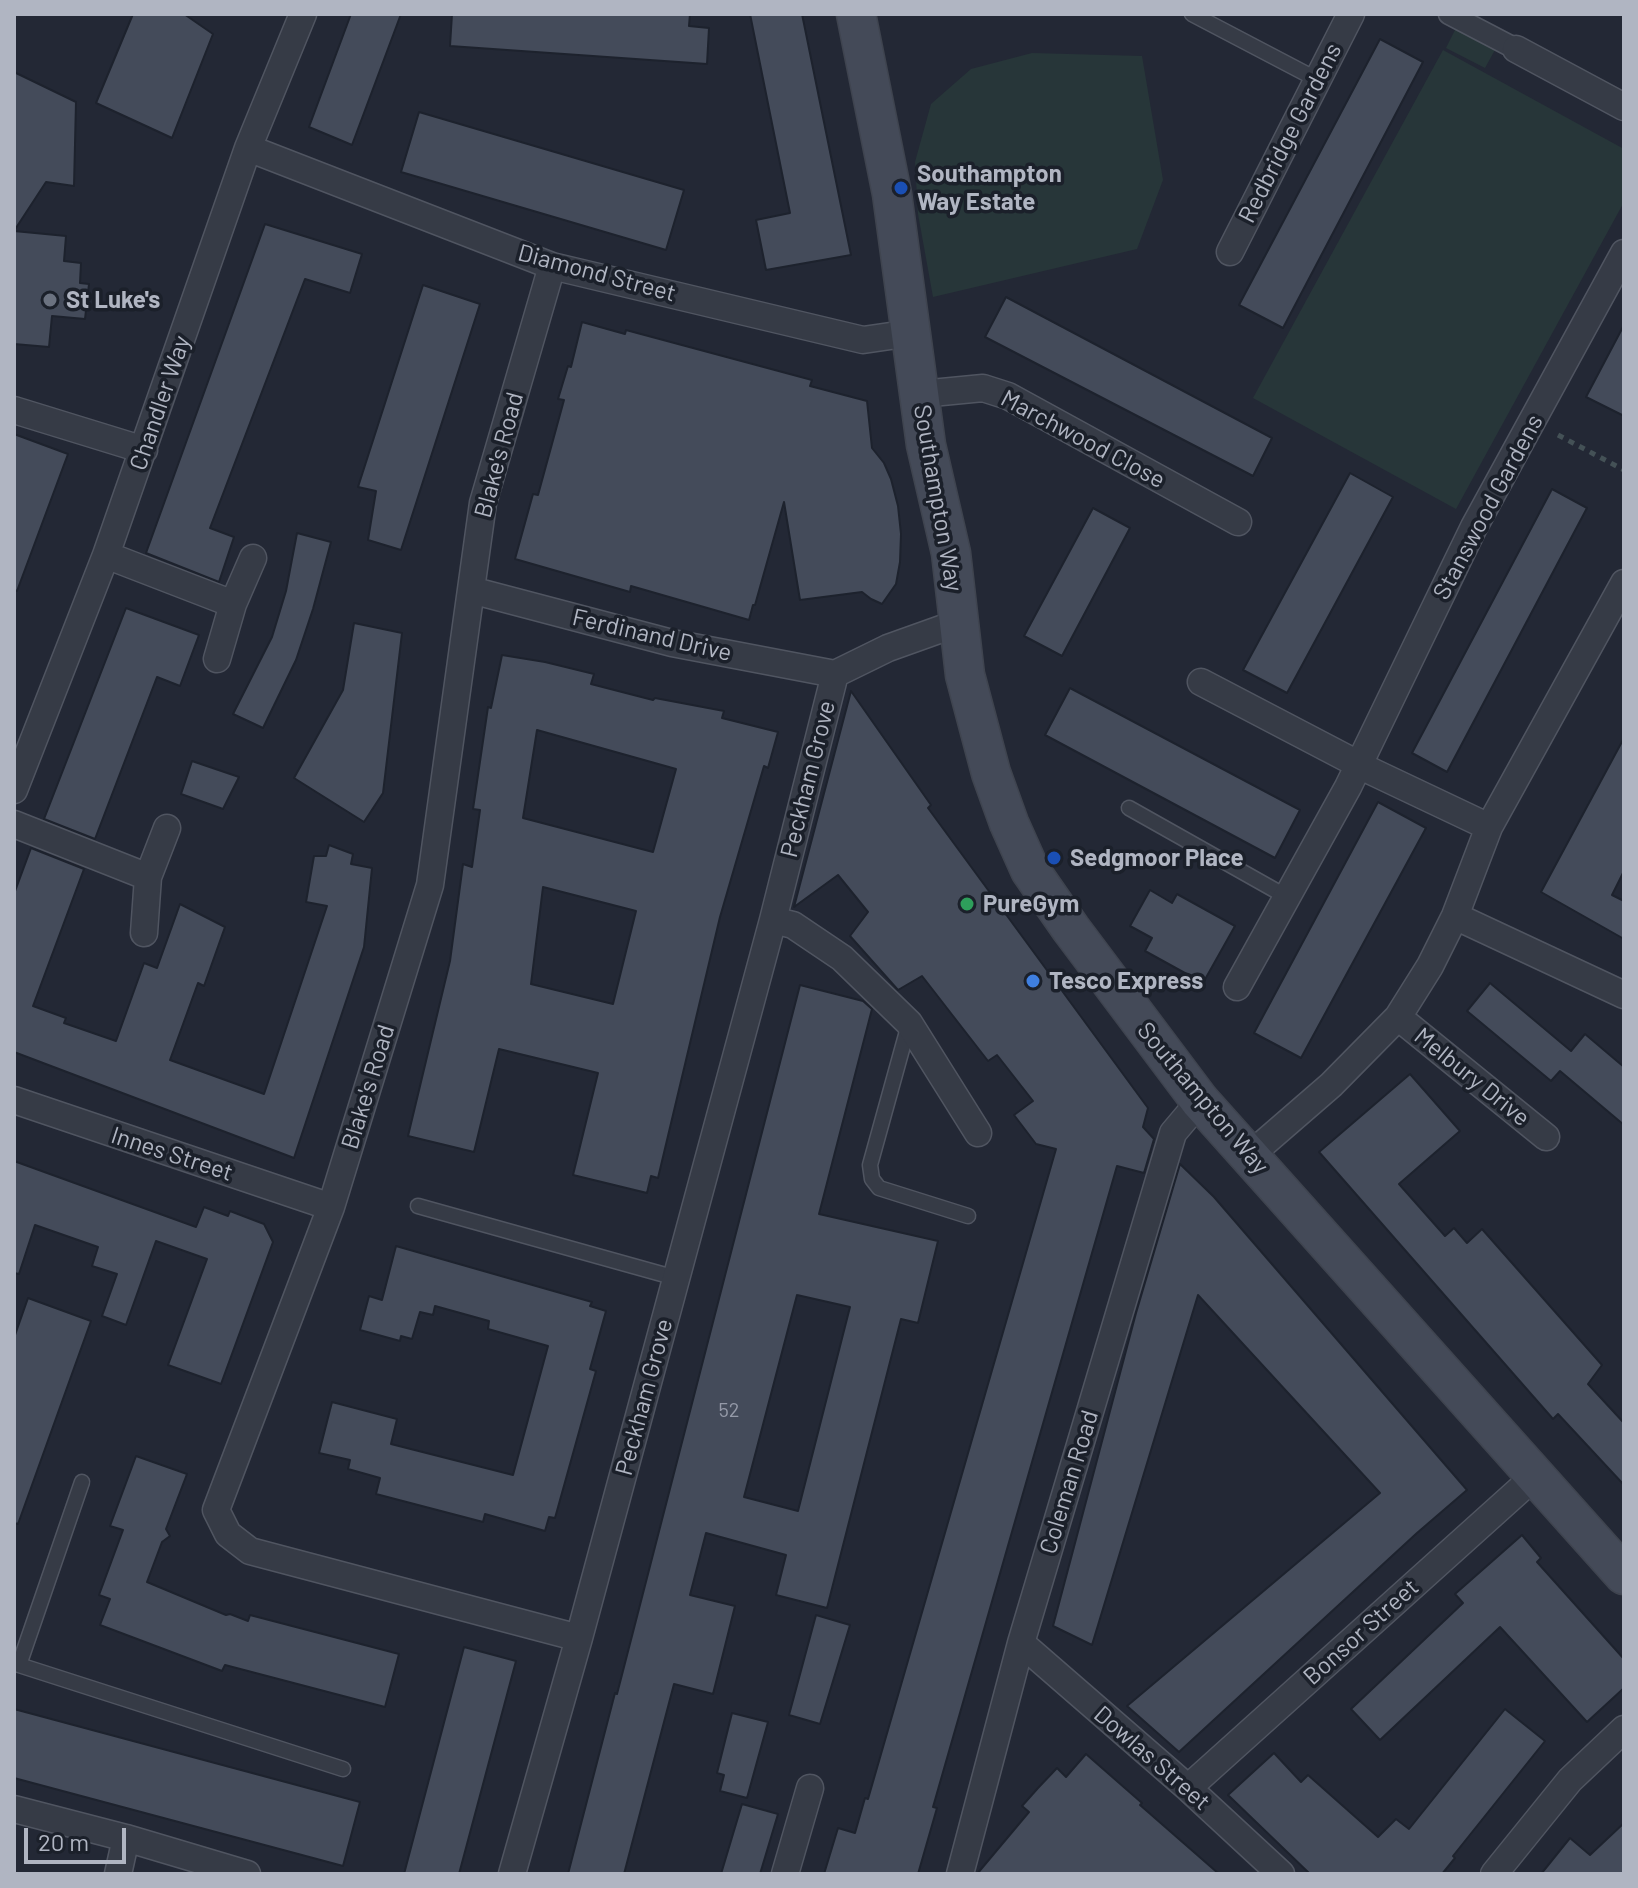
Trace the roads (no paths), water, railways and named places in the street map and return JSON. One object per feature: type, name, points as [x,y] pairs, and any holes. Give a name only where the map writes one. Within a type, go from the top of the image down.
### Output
[{"type":"main road","name":"Southampton Way","points":[[856,14],[892,194],[926,445],[951,553],[965,675],[991,773],[1030,870],[1200,1101],[1624,1575]]},
{"type":"street","name":"Chandler Way","points":[[14,790],[106,555],[248,148],[303,14]]},
{"type":"street","name":"Redbridge Gardens","points":[[1230,252],[1351,14]]},
{"type":"street","points":[[1449,14],[1624,107]]},
{"type":"street","name":"Diamond Street","points":[[248,148],[552,266],[863,340],[911,333]]},
{"type":"street","name":"Stanswood Gardens","points":[[1237,987],[1348,787],[1474,527],[1624,253]]},
{"type":"street","name":"Blake's Road","points":[[552,266],[483,503],[430,885],[331,1207],[216,1510],[228,1534],[250,1551],[579,1638]]},
{"type":"street","name":"Marchwood Close","points":[[921,394],[983,388],[1008,396],[1238,522]]},
{"type":"street","points":[[14,410],[144,450]]},
{"type":"street","points":[[106,555],[233,604]]},
{"type":"street","points":[[217,659],[233,604],[253,558]]},
{"type":"street","points":[[1249,1156],[1331,1085],[1398,1017],[1430,966],[1455,916],[1489,827],[1624,583]]},
{"type":"street","name":"Ferdinand Drive","points":[[471,590],[672,643],[835,674]]},
{"type":"street","name":"Peckham Grove","points":[[512,1874],[773,920],[835,674],[888,648],[958,623]]},
{"type":"street","points":[[1201,682],[1358,764],[1489,827]]},
{"type":"street","points":[[14,824],[148,877]]},
{"type":"street","points":[[144,933],[148,877],[167,828]]},
{"type":"street","points":[[1455,916],[1624,995]]},
{"type":"street","points":[[773,920],[793,925],[842,958],[909,1023],[978,1133]]},
{"type":"street","name":"Melbury Drive","points":[[1398,1017],[1546,1137]]},
{"type":"street","name":"Innes Street","points":[[14,1100],[331,1207]]},
{"type":"street","name":"Coleman Road","points":[[960,1874],[1021,1643],[1173,1133],[1200,1101]]},
{"type":"street","name":"Bonsor Street","points":[[1188,1788],[1535,1476]]},
{"type":"street","name":"Dowlas Street","points":[[1021,1643],[1188,1788],[1281,1874]]},
{"type":"street","points":[[1494,1874],[1570,1780],[1624,1729]]},
{"type":"street","points":[[785,1874],[810,1788]]},
{"type":"street","points":[[14,1809],[247,1874]]},
{"type":"street","points":[[118,1874],[126,1838]]},
{"type":"lane","points":[[1192,14],[1316,79]]},
{"type":"lane","points":[[1129,808],[1287,897]]},
{"type":"lane","points":[[909,1023],[870,1165],[872,1179],[879,1188],[968,1216]]},
{"type":"lane","points":[[418,1206],[676,1278]]},
{"type":"lane","points":[[82,1482],[16,1664],[343,1769]]},
{"type":"place","name":"Southampton Way Estate","points":[[901,188]]},
{"type":"place","name":"St Luke's","points":[[50,300]]},
{"type":"place","name":"Sedgmoor Place","points":[[1054,858]]},
{"type":"place","name":"PureGym","points":[[967,904]]},
{"type":"place","name":"Tesco Express","points":[[1033,981]]}]
